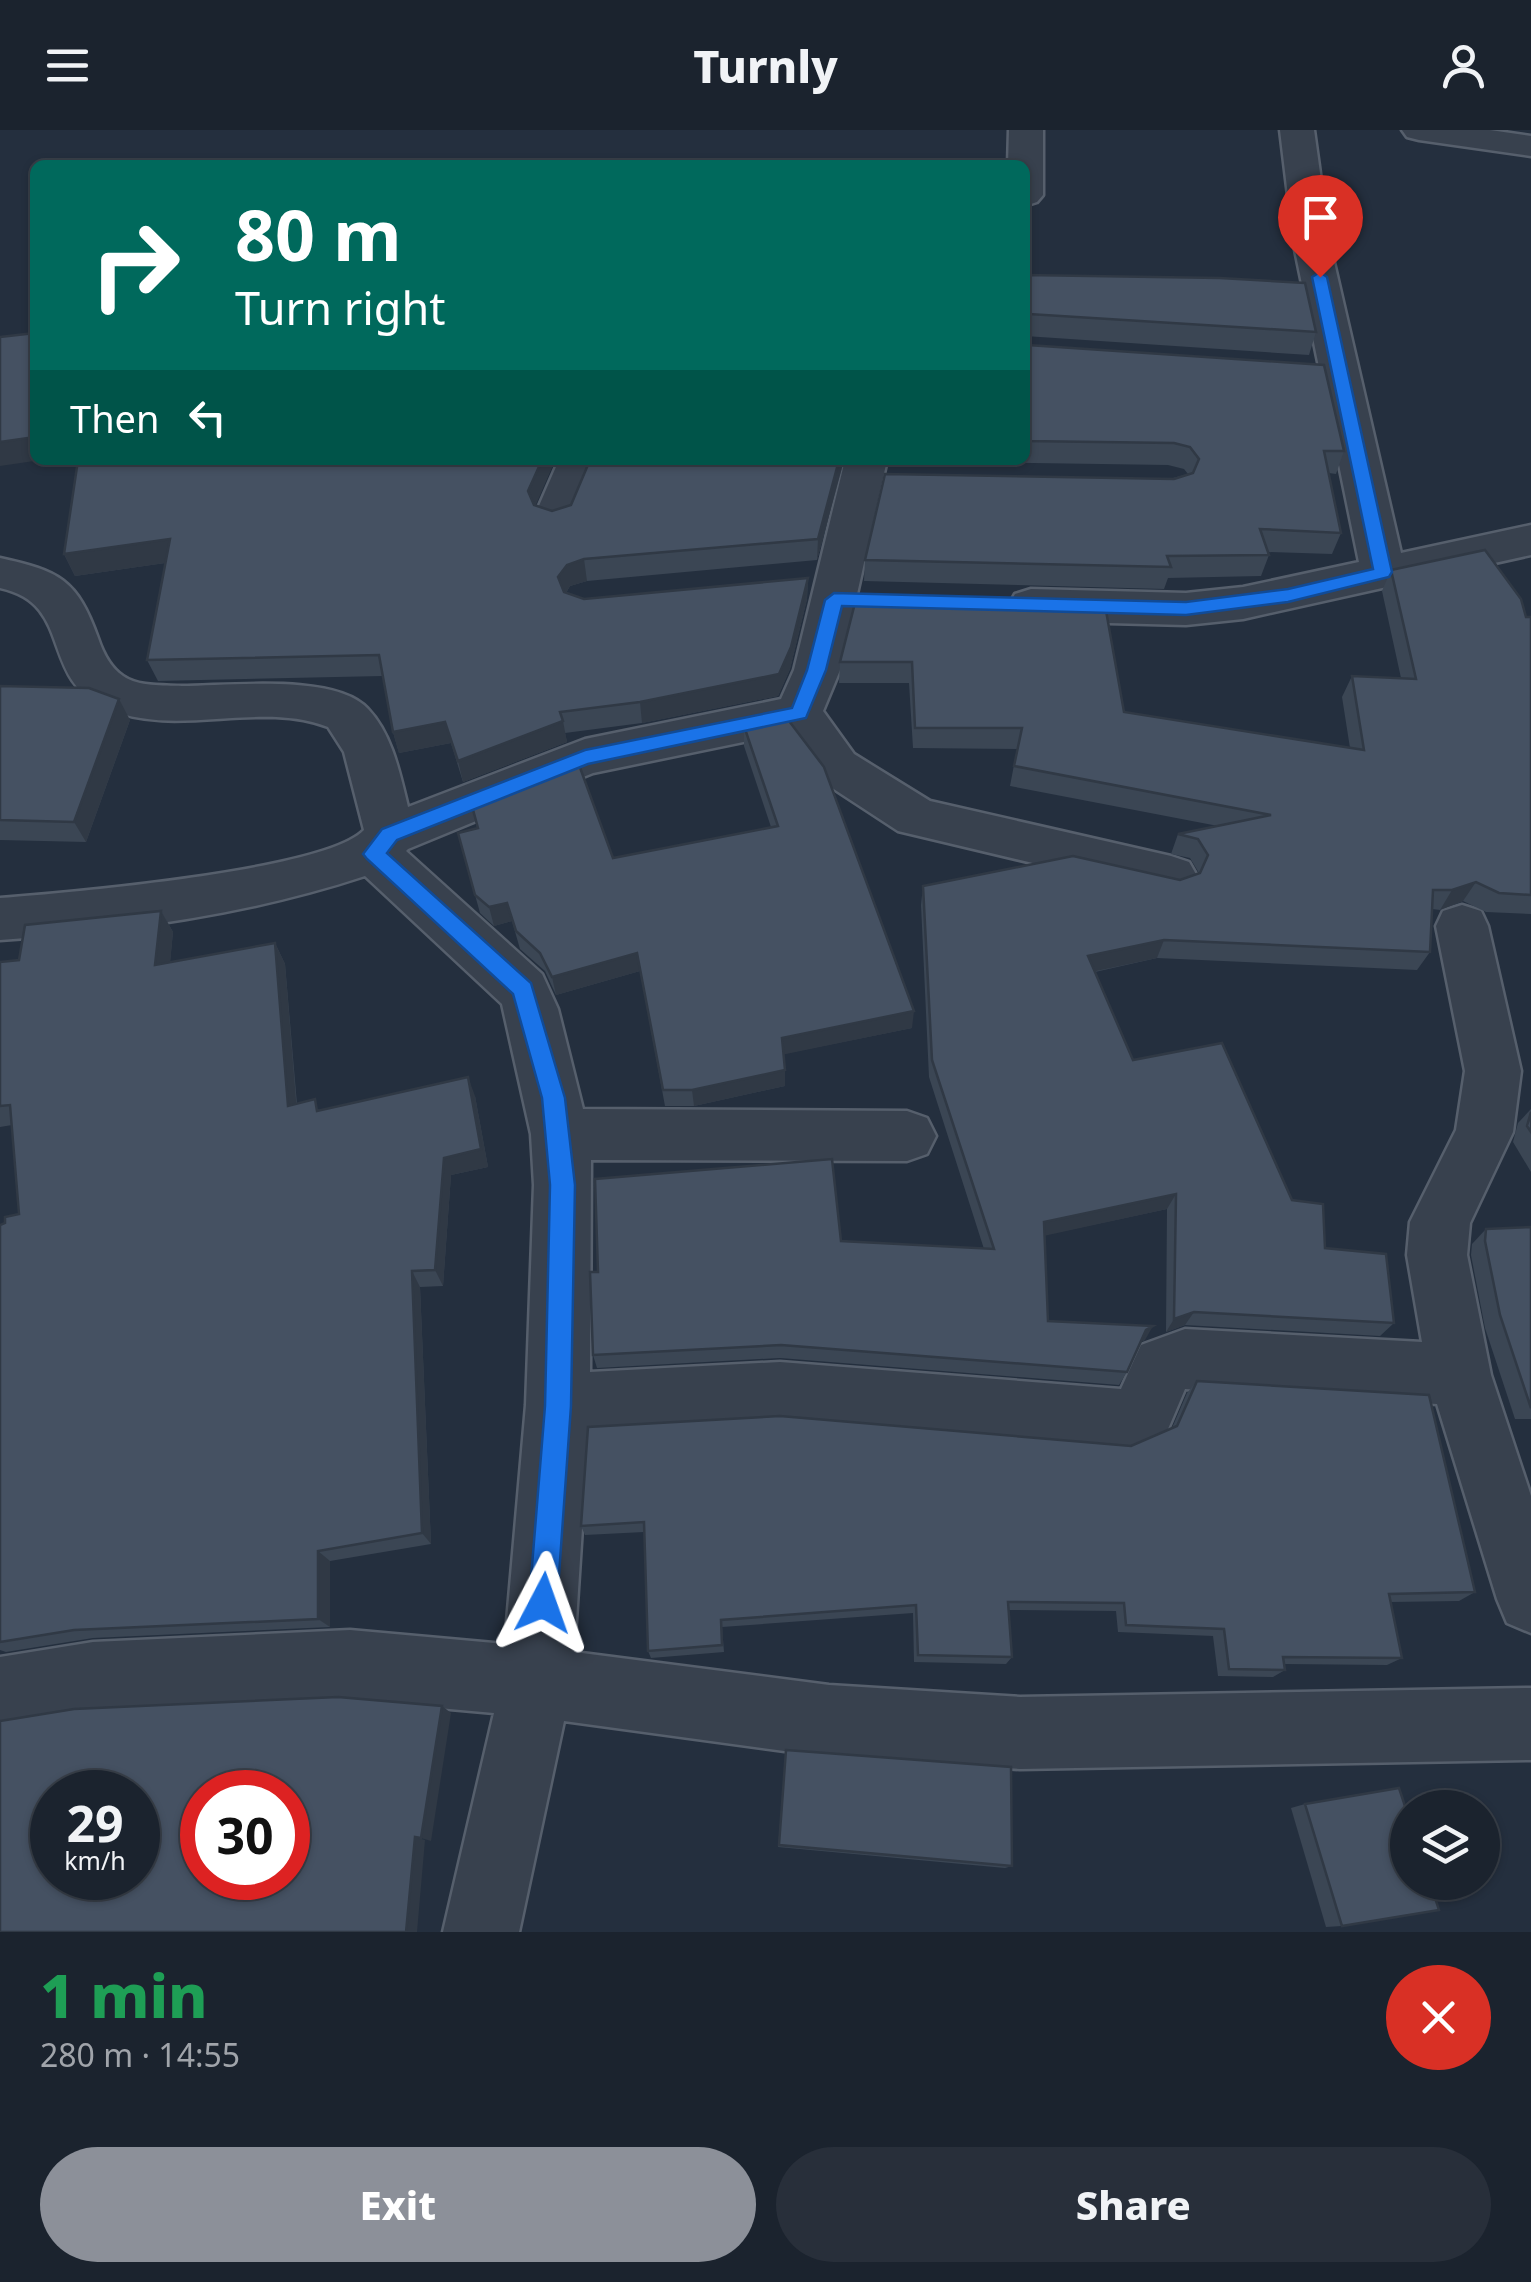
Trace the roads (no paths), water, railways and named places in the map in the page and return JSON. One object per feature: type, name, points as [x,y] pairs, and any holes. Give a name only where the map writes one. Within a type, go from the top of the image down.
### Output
[{"type":"street","points":[[1026,130],[1026,160]]},
{"type":"street","points":[[1297,130],[1312,244],[1322,372],[1383,572]]},
{"type":"street","points":[[1420,130],[1531,146]]},
{"type":"street","points":[[556,515],[578,465]]},
{"type":"street","points":[[799,713],[817,670],[837,590],[876,472]]},
{"type":"street","points":[[991,604],[1186,609],[1288,596],[1531,540]]},
{"type":"street","points":[[0,573],[39,582],[58,593],[83,656],[106,688],[140,700],[310,704],[346,715],[363,739],[382,844],[523,990],[531,1009],[560,1134],[558,1406],[537,1682],[481,1932]]},
{"type":"street","points":[[0,919],[102,912],[324,871],[585,757],[799,713]]},
{"type":"street","points":[[799,713],[838,768],[916,817],[1171,876]]},
{"type":"street","points":[[1462,926],[1493,1071],[1484,1132],[1446,1208],[1437,1254],[1459,1374],[1531,1599]]},
{"type":"street","points":[[560,1134],[907,1136]]},
{"type":"street","points":[[558,1406],[780,1393],[1123,1421],[1142,1414],[1162,1367],[1184,1359],[1459,1374]]},
{"type":"street","points":[[0,1692],[93,1678],[350,1665],[537,1682],[830,1721],[1020,1733],[1531,1724]]}]
